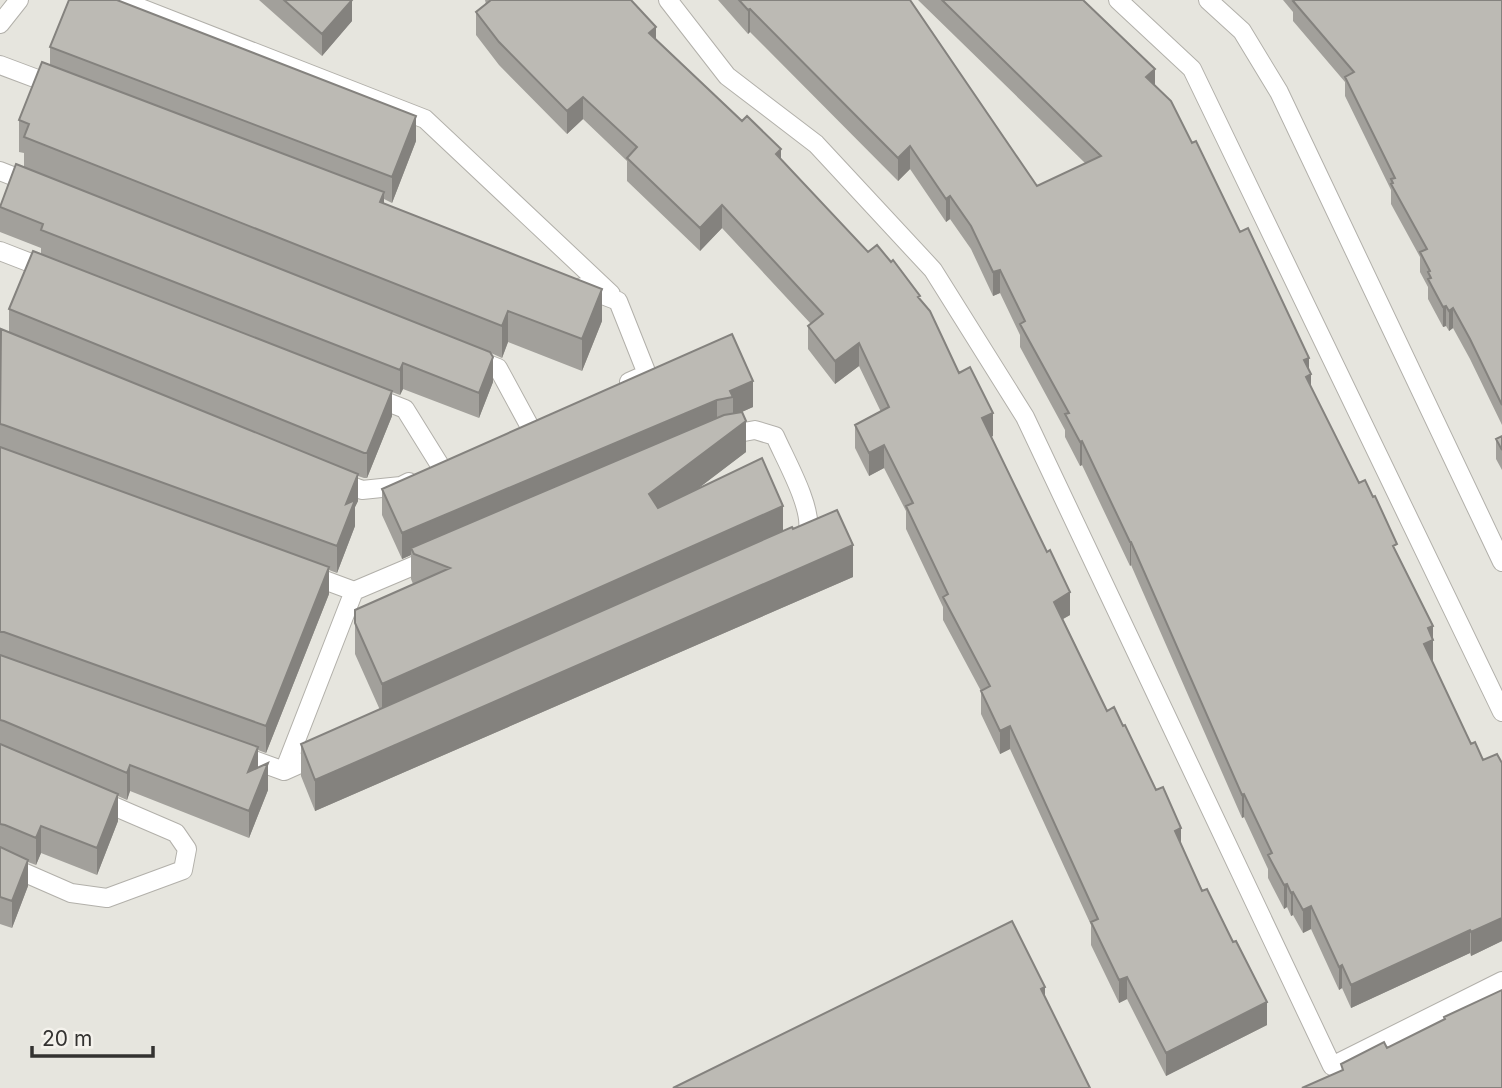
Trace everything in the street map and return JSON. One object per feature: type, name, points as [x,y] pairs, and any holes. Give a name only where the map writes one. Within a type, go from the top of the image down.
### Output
[{"type":"lane","points":[[0,24],[19,0]]},
{"type":"lane","points":[[120,0],[425,118],[618,301],[647,374],[612,390]]},
{"type":"lane","points":[[668,0],[727,76],[816,144],[933,270],[1025,417],[1332,1066],[1502,981]]},
{"type":"lane","points":[[1118,0],[1192,69],[1502,712]]},
{"type":"lane","points":[[1208,0],[1241,31],[1279,92],[1502,562]]},
{"type":"lane","points":[[0,65],[77,94]]},
{"type":"lane","points":[[0,171],[51,191]]},
{"type":"lane","points":[[0,251],[63,276]]},
{"type":"lane","points":[[567,281],[618,301]]},
{"type":"lane","points":[[460,353],[498,368],[529,427]]},
{"type":"lane","points":[[324,475],[362,490],[401,485],[447,464],[405,409],[355,389]]},
{"type":"lane","points":[[708,441],[755,430],[775,436],[807,508],[808,531],[802,542],[789,548]]},
{"type":"lane","points":[[288,567],[354,591],[442,553]]},
{"type":"lane","points":[[284,771],[354,591]]},
{"type":"lane","points":[[220,748],[284,771],[335,748]]},
{"type":"lane","points":[[0,862],[72,893],[107,898],[183,870],[187,849],[176,833],[75,790]]},
{"type":"building","points":[[69,0],[117,0],[416,116],[392,177],[50,47]]},
{"type":"building","points":[[284,0],[352,0],[322,34]]},
{"type":"building","points":[[491,0],[631,0],[656,27],[649,33],[742,121],[747,116],[781,149],[776,154],[868,252],[877,245],[891,262],[893,260],[930,311],[959,373],[970,367],[993,413],[982,418],[1047,552],[1050,550],[1070,592],[1054,602],[1107,711],[1114,707],[1156,790],[1163,787],[1181,828],[1175,831],[1202,891],[1207,889],[1267,1002],[1166,1053],[1127,977],[1119,980],[1091,922],[1098,919],[1010,726],[1000,731],[981,691],[990,686],[943,597],[948,594],[906,506],[913,503],[884,445],[869,453],[855,425],[889,407],[859,343],[835,361],[808,326],[823,314],[722,205],[700,228],[627,158],[637,147],[583,97],[567,111],[499,42],[476,12]]},
{"type":"building","points":[[739,0],[910,0],[1037,186],[1101,156],[942,0],[1083,0],[1155,69],[1146,77],[1171,101],[1192,143],[1196,141],[1240,232],[1248,228],[1309,358],[1304,360],[1311,374],[1306,377],[1359,483],[1365,480],[1373,497],[1375,496],[1397,544],[1393,546],[1433,626],[1428,628],[1433,640],[1424,644],[1471,744],[1475,742],[1483,760],[1497,754],[1502,763],[1502,918],[1351,985],[1342,965],[1339,967],[1311,906],[1303,910],[1287,884],[1284,885],[1268,855],[1272,853],[1244,794],[1242,795],[1131,542],[1082,441],[1080,442],[1065,414],[1069,413],[1020,324],[1025,321],[1000,270],[993,272],[971,226],[950,196],[946,199],[910,146],[898,158]]},
{"type":"building","points":[[1502,0],[1502,405],[1453,308],[1449,311],[1446,306],[1443,307],[1428,279],[1431,278],[1428,272],[1430,271],[1420,252],[1427,249],[1391,184],[1391,179],[1395,178],[1345,77],[1354,72],[1293,1]]},
{"type":"building","points":[[42,62],[384,192],[380,202],[602,289],[582,339],[508,311],[502,326],[24,137],[29,124],[19,120]]},
{"type":"building","points":[[16,164],[490,352],[493,357],[479,393],[403,363],[400,370],[41,230],[43,224],[0,207]]},
{"type":"building","points":[[33,251],[392,391],[367,453],[9,309]]},
{"type":"building","points":[[1,329],[358,474],[346,504],[355,500],[337,546],[0,424]]},
{"type":"building","points":[[732,334],[753,381],[730,391],[733,397],[717,400],[402,533],[382,489]]},
{"type":"building","points":[[742,412],[746,421],[649,494],[658,508],[762,458],[783,506],[382,684],[355,623],[355,610],[450,568],[414,554],[411,548],[724,415]]},
{"type":"building","points":[[1502,436],[1502,450],[1496,439]]},
{"type":"building","points":[[0,447],[329,567],[266,726],[0,632]]},
{"type":"building","points":[[837,510],[853,545],[315,780],[301,744],[792,527],[793,529]]},
{"type":"building","points":[[0,655],[258,747],[248,772],[268,763],[249,811],[130,765],[127,773],[0,720]]},
{"type":"building","points":[[0,744],[118,794],[97,848],[41,826],[36,838],[0,824]]},
{"type":"building","points":[[0,847],[28,860],[12,901],[0,897]]},
{"type":"building","points":[[1012,921],[1045,987],[1041,989],[1090,1088],[673,1088]]},
{"type":"building","points":[[1502,990],[1502,1088],[1302,1088],[1343,1070],[1341,1064],[1384,1042],[1387,1048]]}]
